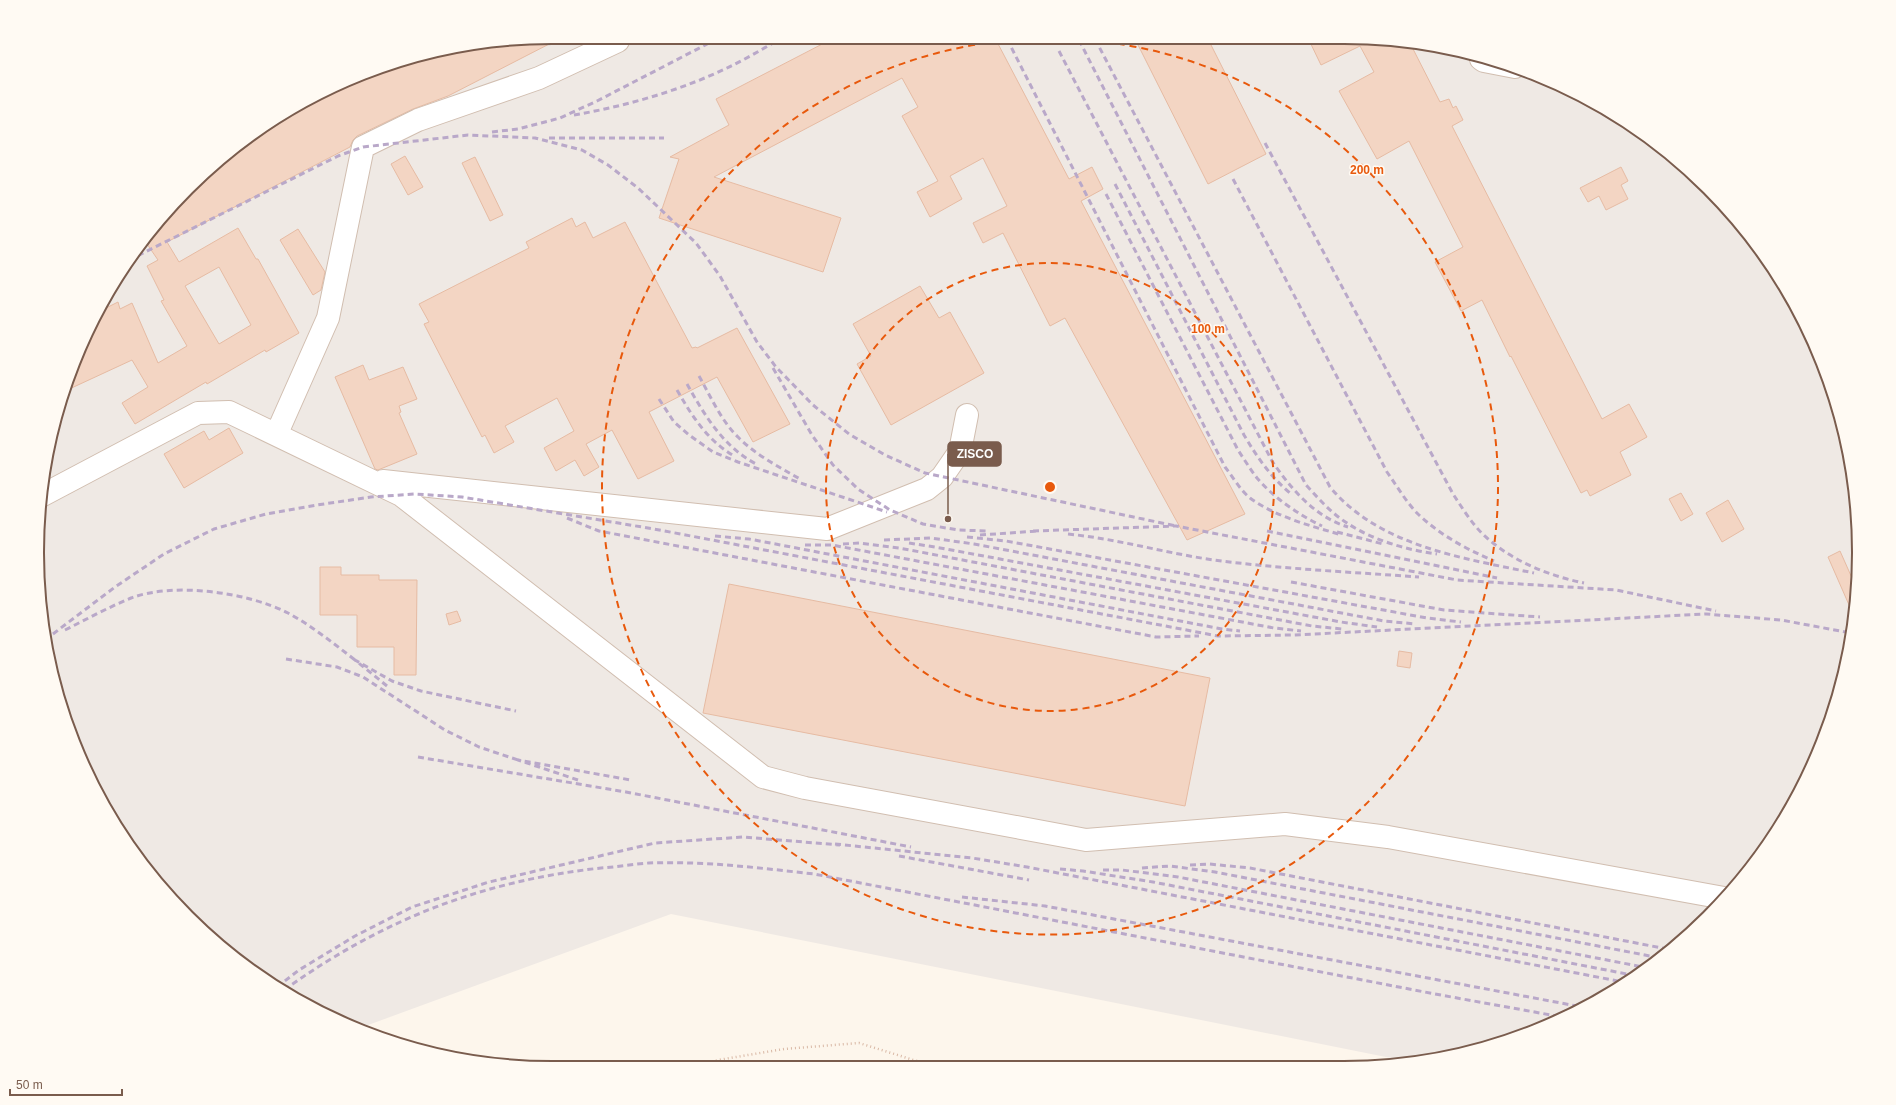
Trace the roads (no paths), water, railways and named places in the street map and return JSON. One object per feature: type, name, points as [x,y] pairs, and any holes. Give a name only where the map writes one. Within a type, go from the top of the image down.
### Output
[{"type":"lane","points":[[278,434],[328,318],[362,147],[418,120],[539,78],[612,44]]},
{"type":"lane","points":[[47,493],[198,413],[229,412],[278,434],[401,495],[763,776],[805,788],[1086,840],[1286,824],[1388,836],[1718,897]]},
{"type":"lane","points":[[370,479],[826,529],[928,489],[942,477],[960,451],[967,414]]},
{"type":"railway","points":[[492,132],[518,129],[560,118],[597,101],[707,44]]},
{"type":"railway","points":[[574,115],[613,107],[671,91],[733,65],[771,44]]},
{"type":"railway","points":[[1010,44],[1225,467],[1243,491],[1260,505],[1282,516],[1342,535]]},
{"type":"railway","points":[[1081,44],[1306,485],[1330,510],[1357,529],[1390,543],[1414,550],[1437,554]]},
{"type":"railway","points":[[1098,44],[1330,487],[1350,507],[1372,523],[1397,536],[1451,555],[1534,573]]},
{"type":"railway","points":[[1059,51],[1272,461],[1287,482],[1314,509],[1348,527]]},
{"type":"railway","points":[[141,254],[338,156],[363,147],[468,135],[535,138],[582,150],[608,165],[638,188],[696,243],[720,276],[757,342],[776,367],[813,405],[849,434],[885,455],[925,473],[1176,526]]},
{"type":"railway","points":[[549,138],[664,138]]},
{"type":"railway","points":[[1265,143],[1453,494],[1468,517],[1487,538],[1498,547],[1521,561],[1545,572],[1584,583]]},
{"type":"railway","points":[[1233,179],[1387,472],[1402,494],[1418,514],[1435,529],[1473,552],[1494,561]]},
{"type":"railway","points":[[1115,184],[1244,435],[1264,466],[1290,493]]},
{"type":"railway","points":[[1106,194],[1238,450],[1249,468],[1257,478],[1279,499],[1305,517],[1322,526]]},
{"type":"railway","points":[[773,368],[812,435],[833,465],[858,489],[890,510],[923,524],[958,530],[988,531]]},
{"type":"railway","points":[[699,376],[727,424],[739,438],[760,455],[800,479]]},
{"type":"railway","points":[[687,384],[716,430],[735,450],[758,465]]},
{"type":"railway","points":[[677,390],[701,427],[716,443],[734,456]]},
{"type":"railway","points":[[659,399],[674,422],[713,452],[738,462],[887,512]]},
{"type":"railway","points":[[51,635],[115,587],[164,554],[214,529],[266,514],[317,505],[371,497],[415,494],[462,497],[654,529],[1218,636],[1294,635],[1706,614],[1781,620],[1846,632]]},
{"type":"railway","points":[[567,518],[599,531],[1156,637],[1199,636]]},
{"type":"railway","points":[[1033,531],[1176,526],[1457,580],[1616,590],[1716,611]]},
{"type":"railway","points":[[980,535],[1038,531]]},
{"type":"railway","points":[[1267,531],[1497,578]]},
{"type":"railway","points":[[1337,532],[1383,544]]},
{"type":"railway","points":[[1068,534],[1105,539],[1214,560],[1291,568],[1419,577]]},
{"type":"railway","points":[[715,536],[749,539],[1222,629],[1240,631]]},
{"type":"railway","points":[[967,537],[1006,541],[1427,618],[1461,622]]},
{"type":"railway","points":[[884,540],[931,538],[974,544],[1384,621],[1416,624]]},
{"type":"railway","points":[[843,544],[859,543],[899,548],[1312,626],[1342,629]]},
{"type":"railway","points":[[909,543],[1341,622],[1377,627]]},
{"type":"railway","points":[[805,545],[832,545],[1274,628],[1301,631]]},
{"type":"railway","points":[[1291,582],[1444,610],[1540,617]]},
{"type":"railway","points":[[65,630],[131,598],[148,593],[189,590],[210,592],[252,600],[288,613],[314,629],[355,660]]},
{"type":"railway","points":[[286,659],[337,667],[363,677],[445,730],[479,747],[518,760]]},
{"type":"railway","points":[[387,686],[355,660],[392,681],[421,691],[516,711]]},
{"type":"railway","points":[[418,757],[626,792],[911,847]]},
{"type":"railway","points":[[578,780],[518,760],[631,780]]},
{"type":"railway","points":[[282,983],[299,970],[355,936],[412,907],[489,882],[655,843],[743,837],[840,845]]},
{"type":"railway","points":[[835,844],[972,858],[1027,867],[1617,981]]},
{"type":"railway","points":[[899,856],[1029,880]]},
{"type":"railway","points":[[289,987],[358,943],[396,924],[434,908],[474,894],[557,874],[643,863],[691,863],[814,874],[1553,1015]]},
{"type":"railway","points":[[1190,865],[1209,864],[1250,868],[1663,948]]},
{"type":"railway","points":[[1142,868],[1170,866],[1215,872],[1652,956]]},
{"type":"railway","points":[[1060,869],[1083,871],[1153,882],[1627,974]]},
{"type":"railway","points":[[1103,870],[1122,870],[1178,877],[1639,966]]},
{"type":"railway","points":[[962,897],[1045,906],[1574,1006]]},
{"type":"place","name":"ZISCO","points":[[948,519]]}]
